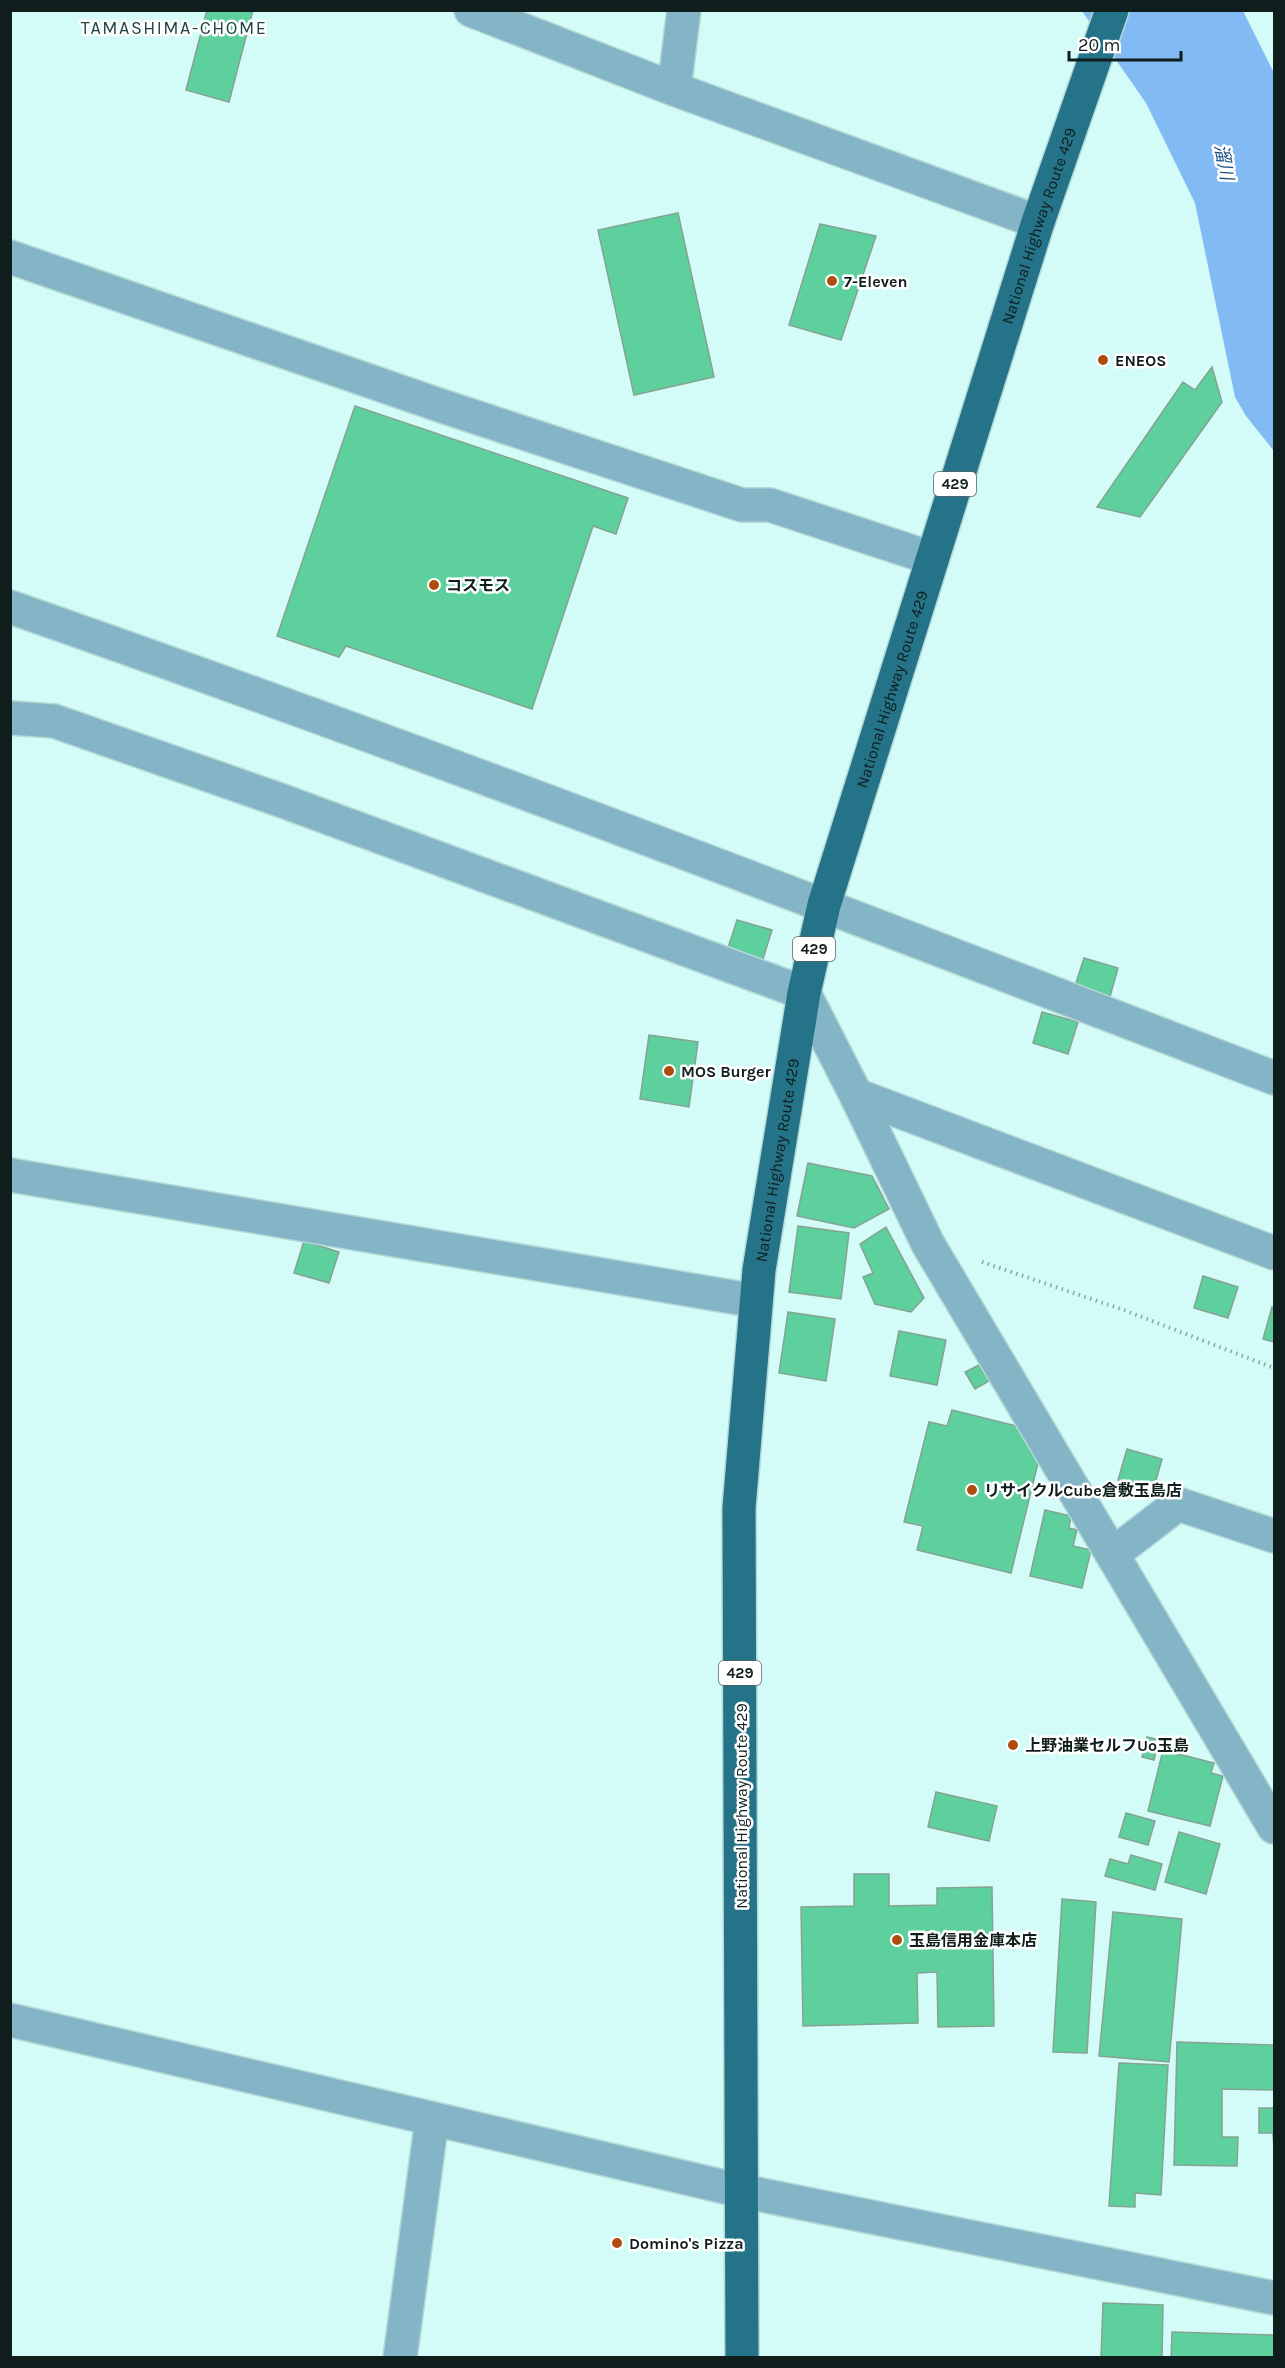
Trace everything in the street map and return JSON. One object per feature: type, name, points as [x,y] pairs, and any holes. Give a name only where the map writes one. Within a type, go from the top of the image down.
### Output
[{"type":"highway","name":"National Highway Route 429","points":[[742,2358],[739,1508],[759,1270],[804,993],[824,905],[1038,222],[1112,10]]},
{"type":"street","points":[[471,10],[674,89],[1038,222]]},
{"type":"street","points":[[674,89],[684,10]]},
{"type":"street","points":[[10,257],[431,402],[742,505],[770,505],[931,558]]},
{"type":"street","points":[[10,607],[229,683],[824,905],[1275,1078]]},
{"type":"street","points":[[10,718],[54,721],[280,800],[804,993],[928,1244],[1275,1827]]},
{"type":"street","points":[[856,1095],[1275,1253]]},
{"type":"street","points":[[10,1175],[756,1301]]},
{"type":"street","points":[[1113,1554],[1178,1504],[1275,1536]]},
{"type":"street","points":[[10,2020],[742,2191],[1275,2298]]},
{"type":"street","points":[[400,2358],[432,2119]]},
{"type":"path","points":[[981,1262],[1121,1309],[1275,1368]]},
{"type":"water","name":"溜川","points":[[1082,11],[1243,11],[1274,73],[1274,451],[1246,416],[1235,397],[1195,203],[1146,103]]},
{"type":"building","points":[[207,10],[253,10],[229,102],[186,90]]},
{"type":"building","points":[[678,213],[714,377],[634,395],[598,230]]},
{"type":"building","name":"7-Eleven","points":[[820,224],[876,236],[841,340],[789,325]]},
{"type":"building","points":[[1212,367],[1222,402],[1140,517],[1097,507],[1183,382],[1195,390]]},
{"type":"building","name":"コスモス","points":[[355,406],[628,498],[616,534],[593,526],[532,709],[346,646],[339,657],[277,636]]},
{"type":"building","points":[[737,920],[772,930],[762,962],[727,951]]},
{"type":"building","points":[[1084,958],[1118,968],[1109,1000],[1074,989]]},
{"type":"building","points":[[1042,1012],[1078,1022],[1068,1054],[1033,1043]]},
{"type":"building","name":"MOS Burger","points":[[649,1035],[698,1042],[689,1107],[640,1099]]},
{"type":"building","points":[[808,1163],[872,1176],[889,1209],[854,1228],[797,1216]]},
{"type":"building","points":[[798,1226],[849,1233],[841,1299],[789,1292]]},
{"type":"building","points":[[886,1227],[924,1298],[911,1312],[875,1304],[863,1277],[873,1273],[860,1244]]},
{"type":"building","points":[[304,1241],[339,1252],[329,1283],[294,1273]]},
{"type":"building","points":[[1203,1276],[1238,1287],[1228,1318],[1194,1308]]},
{"type":"building","points":[[1272,1307],[1274,1308],[1274,1342],[1263,1339]]},
{"type":"building","points":[[788,1312],[835,1319],[826,1381],[779,1373]]},
{"type":"building","points":[[899,1331],[946,1340],[937,1385],[890,1376]]},
{"type":"building","points":[[979,1365],[989,1381],[975,1389],[965,1372]]},
{"type":"building","name":"リサイクルCube倉敷玉島店","points":[[952,1410],[1016,1426],[1039,1459],[1011,1573],[917,1550],[923,1526],[904,1522],[929,1422],[947,1426]]},
{"type":"building","points":[[1127,1449],[1162,1459],[1153,1491],[1118,1480]]},
{"type":"building","points":[[1045,1510],[1071,1516],[1069,1528],[1077,1530],[1073,1546],[1091,1550],[1082,1588],[1030,1576]]},
{"type":"building","points":[[1147,1737],[1159,1740],[1154,1760],[1142,1757]]},
{"type":"building","points":[[1163,1750],[1214,1763],[1211,1773],[1223,1776],[1210,1826],[1148,1811]]},
{"type":"building","points":[[936,1792],[997,1806],[989,1841],[928,1827]]},
{"type":"building","points":[[1126,1813],[1155,1821],[1148,1845],[1119,1837]]},
{"type":"building","points":[[1179,1832],[1220,1844],[1206,1894],[1165,1882]]},
{"type":"building","points":[[1131,1855],[1162,1864],[1155,1890],[1105,1876],[1110,1859],[1128,1864]]},
{"type":"building","name":"玉島信用金庫本店","points":[[854,1874],[889,1874],[889,1906],[937,1905],[937,1888],[992,1887],[994,2026],[938,2027],[937,1972],[917,1973],[918,2023],[803,2026],[801,1907],[854,1906]]},
{"type":"building","points":[[1062,1899],[1096,1902],[1087,2053],[1053,2052]]},
{"type":"building","points":[[1113,1912],[1182,1919],[1169,2062],[1099,2056]]},
{"type":"building","points":[[1177,2042],[1274,2045],[1274,2090],[1222,2089],[1222,2137],[1238,2137],[1237,2166],[1174,2165]]},
{"type":"building","points":[[1119,2063],[1168,2065],[1161,2195],[1135,2193],[1135,2207],[1109,2206]]},
{"type":"building","points":[[1259,2108],[1274,2108],[1274,2149],[1273,2133],[1259,2133]]},
{"type":"building","points":[[1103,2303],[1163,2305],[1162,2358],[1101,2358]]},
{"type":"building","points":[[1172,2332],[1274,2335],[1274,2358],[1171,2358]]},
{"type":"place","name":"7-Eleven","points":[[832,281]]},
{"type":"place","name":"ENEOS","points":[[1103,360]]},
{"type":"place","name":"コスモス","points":[[434,585]]},
{"type":"place","name":"MOS Burger","points":[[669,1071]]},
{"type":"place","name":"リサイクルCube倉敷玉島店","points":[[972,1490]]},
{"type":"place","name":"上野油業セルフUo玉島","points":[[1013,1745]]},
{"type":"place","name":"玉島信用金庫本店","points":[[897,1940]]},
{"type":"place","name":"Domino's Pizza","points":[[617,2243]]},
{"type":"district","name":"TAMASHIMA-CHOME","points":[[174,28]]}]
